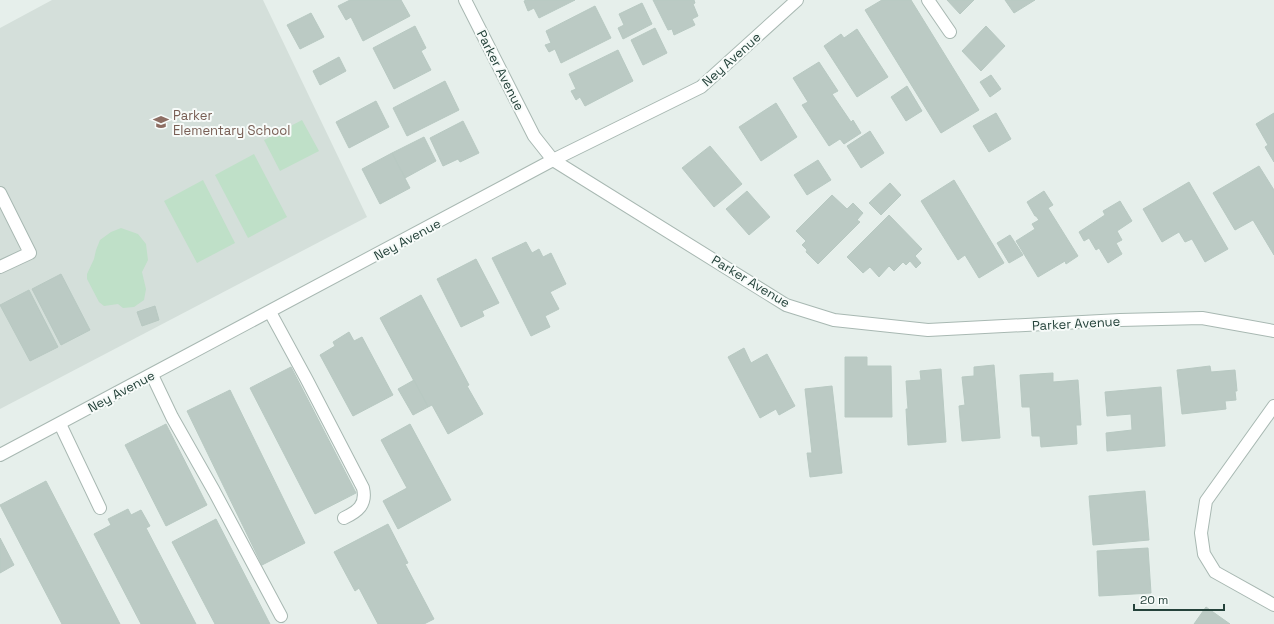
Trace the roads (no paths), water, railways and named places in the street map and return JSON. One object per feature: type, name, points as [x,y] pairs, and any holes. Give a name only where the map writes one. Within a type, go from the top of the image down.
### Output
[{"type":"street","name":"Parker Avenue","points":[[465,0],[534,136],[553,160],[786,305],[834,320],[928,330],[1120,320],[1202,318],[1274,331]]},
{"type":"street","name":"Ney Avenue","points":[[0,455],[553,160],[701,87],[797,0]]},
{"type":"street","points":[[928,0],[950,32]]},
{"type":"street","points":[[0,193],[30,253],[0,267]]},
{"type":"street","points":[[270,312],[363,488],[364,499],[358,511],[344,518]]},
{"type":"street","points":[[152,375],[172,417],[214,491],[281,616]]},
{"type":"street","points":[[1274,406],[1206,501],[1201,533],[1204,554],[1215,572],[1274,605]]},
{"type":"street","points":[[60,424],[100,508]]},
{"type":"place","name":"Parker Elementary School","points":[[161,122]]}]
